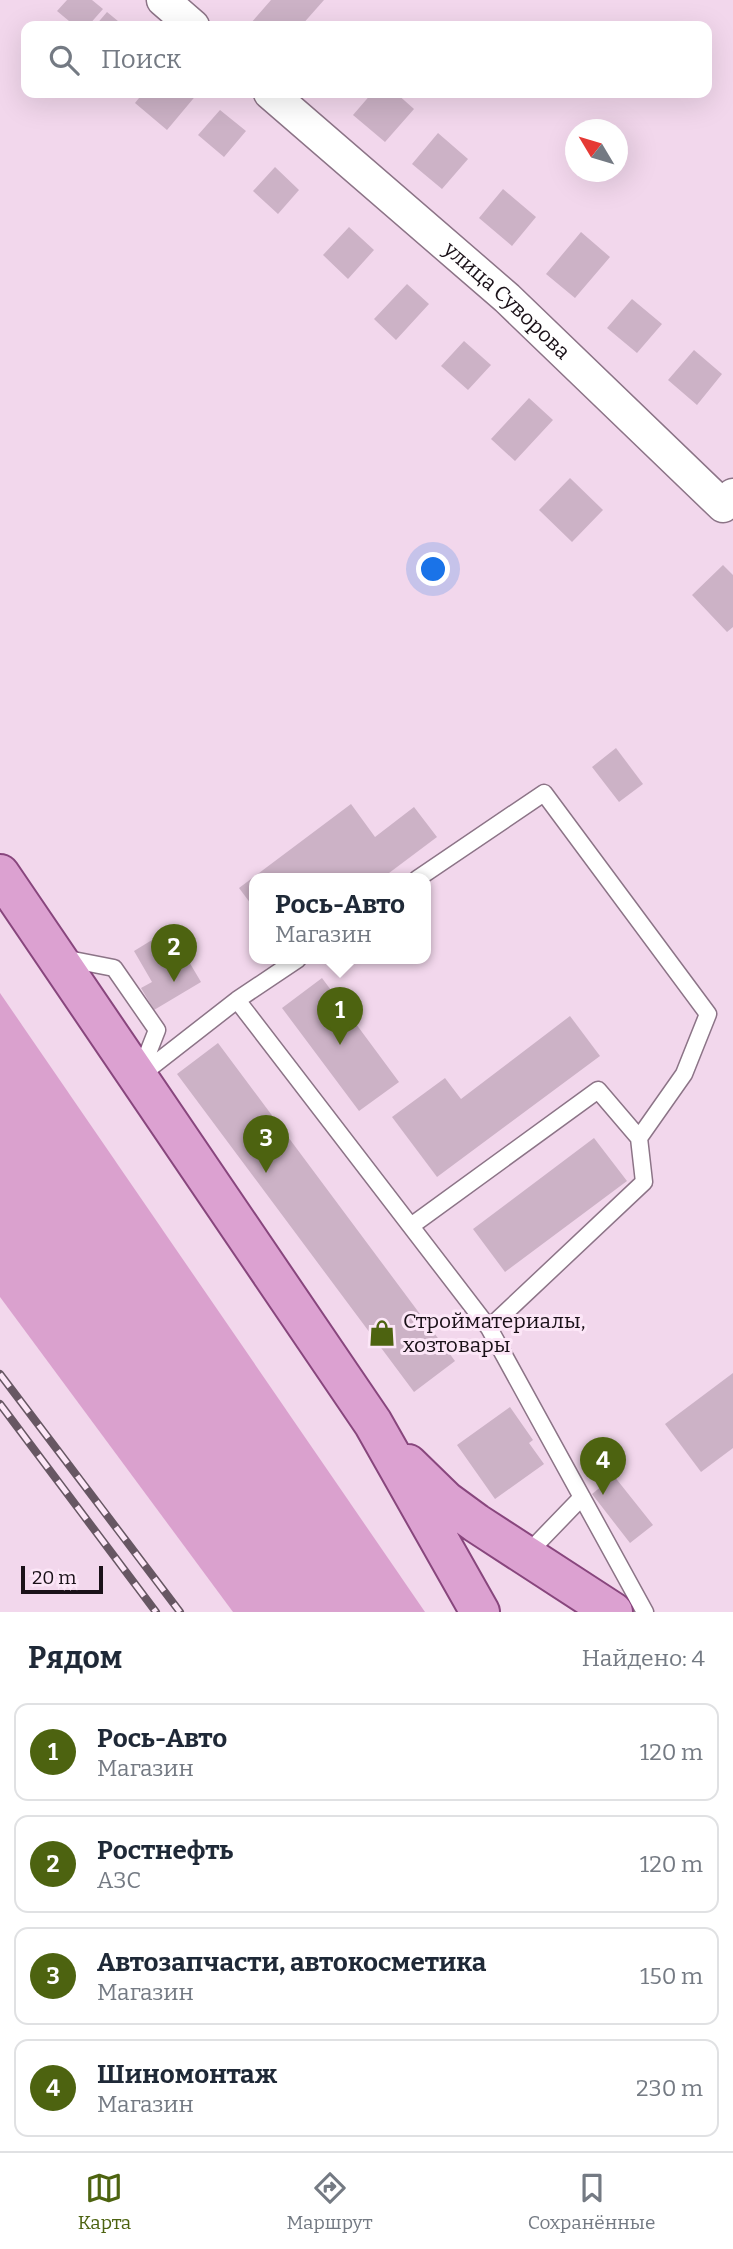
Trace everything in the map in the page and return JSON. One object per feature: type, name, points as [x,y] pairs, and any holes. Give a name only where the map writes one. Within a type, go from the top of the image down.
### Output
[{"type":"main road","points":[[0,874],[373,1423],[480,1612]]},
{"type":"main road","points":[[373,1423],[416,1473],[446,1501],[613,1612]]},
{"type":"street","points":[[163,0],[188,21]]},
{"type":"street","name":"улица Суворова","points":[[276,98],[507,298],[723,506],[733,495]]},
{"type":"lane","points":[[427,873],[544,793],[708,1014],[684,1074],[639,1138]]},
{"type":"lane","points":[[137,1079],[237,1000],[291,964]]},
{"type":"lane","points":[[237,1000],[489,1328],[645,1612]]},
{"type":"lane","points":[[411,1226],[598,1090],[639,1138],[644,1182],[489,1328]]},
{"type":"lane","points":[[526,1555],[582,1497]]},
{"type":"shaded area","points":[[0,993],[425,1612],[233,1612],[0,1297]]},
{"type":"building","points":[[67,0],[92,0],[103,9],[92,21],[69,21],[57,11]]},
{"type":"building","points":[[271,0],[324,0],[305,21],[253,21]]},
{"type":"building","points":[[107,12],[118,21],[99,21]]},
{"type":"building","points":[[139,98],[194,98],[167,130],[135,103]]},
{"type":"building","points":[[368,98],[402,98],[414,109],[385,142],[353,115]]},
{"type":"building","points":[[220,110],[246,131],[224,157],[198,135]]},
{"type":"building","points":[[438,133],[468,159],[442,189],[412,164]]},
{"type":"building","points":[[275,167],[299,190],[278,214],[253,191]]},
{"type":"building","points":[[503,189],[536,217],[512,246],[479,218]]},
{"type":"building","points":[[349,227],[374,250],[348,279],[323,255]]},
{"type":"building","points":[[581,232],[610,257],[575,298],[546,274]]},
{"type":"building","points":[[407,284],[429,304],[396,340],[374,319]]},
{"type":"building","points":[[632,299],[662,324],[637,353],[607,328]]},
{"type":"building","points":[[464,341],[491,365],[468,390],[441,366]]},
{"type":"building","points":[[694,350],[722,374],[697,405],[668,380]]},
{"type":"building","points":[[529,398],[553,420],[515,461],[491,439]]},
{"type":"building","points":[[570,478],[603,510],[572,542],[539,510]]},
{"type":"building","points":[[723,565],[733,575],[733,627],[727,632],[692,595]]},
{"type":"building","points":[[616,748],[643,784],[619,802],[592,767]]},
{"type":"building","points":[[351,804],[375,837],[414,807],[437,837],[389,873],[259,873]]},
{"type":"building","points":[[249,880],[249,901],[239,888]]},
{"type":"building","points":[[152,940],[170,971],[188,960],[201,982],[154,1010],[141,988],[152,982],[134,951]]},
{"type":"building","points":[[322,978],[399,1082],[359,1111],[282,1008]]},
{"type":"building","points":[[570,1016],[600,1056],[437,1177],[392,1117],[445,1078],[461,1099]]},
{"type":"building","points":[[218,1043],[455,1361],[414,1392],[177,1074]]},
{"type":"building","points":[[594,1138],[627,1181],[505,1272],[473,1229]]},
{"type":"building","points":[[733,1373],[733,1448],[701,1472],[665,1424]]},
{"type":"building","points":[[510,1407],[533,1440],[529,1443],[544,1464],[495,1499],[457,1445]]},
{"type":"building","points":[[614,1476],[653,1525],[630,1543],[592,1494]]},
{"type":"railway","points":[[0,1374],[180,1612]]},
{"type":"railway","points":[[0,1404],[156,1612]]},
{"type":"place","name":"Ростнефть","points":[[174,982]]},
{"type":"place","name":"Рось-Авто","points":[[340,1045]]},
{"type":"place","name":"Автозапчасти, автокосметика","points":[[266,1173]]},
{"type":"place","name":"Стройматериалы, хозтовары","points":[[382,1333]]},
{"type":"place","name":"Шиномонтаж","points":[[603,1495]]}]
